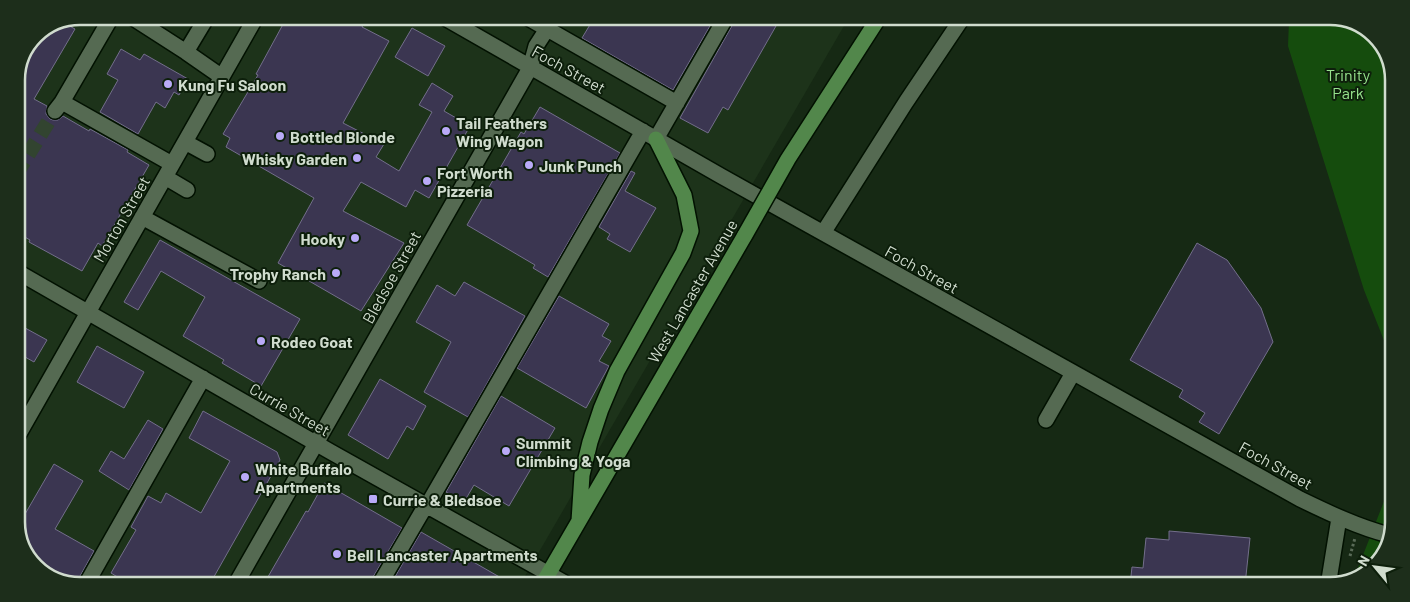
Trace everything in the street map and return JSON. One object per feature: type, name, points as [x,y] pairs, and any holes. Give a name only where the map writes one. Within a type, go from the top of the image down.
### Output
[{"type":"main road","name":"West Lancaster Avenue","points":[[547,577],[788,159],[874,25]]},
{"type":"main road","points":[[579,521],[582,475],[601,409],[617,371],[683,253],[691,231],[684,195],[650,135]]},
{"type":"street","points":[[107,25],[58,107],[168,171],[187,190]]},
{"type":"street","points":[[144,25],[222,77]]},
{"type":"street","points":[[186,52],[202,25]]},
{"type":"street","name":"Morton Street","points":[[25,422],[251,25]]},
{"type":"street","name":"Foch Street","points":[[457,25],[823,234],[1300,499],[1367,530],[1384,534]]},
{"type":"street","points":[[540,25],[677,103]]},
{"type":"street","points":[[385,577],[650,135],[677,103],[721,25]]},
{"type":"street","points":[[823,234],[906,102],[959,25]]},
{"type":"street","name":"Bledsoe Street","points":[[240,577],[530,68],[536,46],[547,29]]},
{"type":"street","points":[[185,142],[207,154]]},
{"type":"street","points":[[142,217],[259,282]]},
{"type":"street","name":"Currie Street","points":[[25,276],[427,506],[544,577]]},
{"type":"street","points":[[1046,420],[1073,372]]},
{"type":"street","points":[[90,577],[203,378]]},
{"type":"street","points":[[1329,577],[1339,518]]},
{"type":"path","points":[[1349,560],[1358,525]]},
{"type":"shaded area","points":[[73,25],[845,25],[524,577],[80,577],[69,576],[53,570],[34,552],[28,540],[25,525],[25,77],[27,66],[36,47],[53,32]]},
{"type":"green space","name":"Trinity Park","points":[[1289,25],[1341,26],[1363,36],[1374,47],[1381,59],[1385,77],[1385,343],[1364,290],[1288,46]]},
{"type":"green space","points":[[1385,499],[1385,522],[1381,542],[1368,542]]},
{"type":"building","points":[[283,25],[363,25],[362,27],[389,41],[343,123],[384,144],[376,157],[399,171],[432,112],[419,105],[432,83],[453,96],[444,111],[470,126],[429,198],[415,190],[406,207],[361,182],[343,211],[404,243],[361,311],[278,263],[314,198],[226,147],[230,138],[223,134],[258,75],[256,74]]},
{"type":"building","points":[[590,25],[711,25],[673,90],[582,38]]},
{"type":"building","points":[[732,25],[777,25],[728,110],[723,107],[708,133],[680,118]]},
{"type":"building","points":[[69,26],[75,29],[34,99],[47,106],[46,114],[50,119],[58,120],[63,116],[128,150],[127,152],[149,165],[102,246],[98,243],[82,271],[29,242],[30,240],[25,237],[25,77],[27,66],[36,47],[44,39],[53,32]]},
{"type":"building","points":[[412,28],[445,46],[428,76],[395,57]]},
{"type":"building","points":[[121,49],[140,60],[144,54],[188,79],[179,95],[174,92],[165,108],[156,102],[138,134],[100,112],[118,80],[107,74]]},
{"type":"building","points":[[540,107],[620,153],[548,277],[533,268],[535,265],[467,225],[521,132],[524,134]]},
{"type":"building","points":[[631,171],[635,173],[625,191],[656,208],[630,252],[607,239],[610,234],[599,227]]},
{"type":"building","points":[[160,240],[300,319],[261,386],[222,363],[224,360],[183,336],[205,297],[161,271],[138,310],[124,302]]},
{"type":"building","points":[[1197,243],[1227,260],[1261,308],[1273,342],[1219,434],[1199,422],[1205,413],[1179,397],[1183,390],[1130,360]]},
{"type":"building","points":[[464,282],[525,316],[468,417],[424,392],[451,342],[416,322],[437,285],[455,296]]},
{"type":"building","points":[[559,296],[609,324],[602,336],[611,341],[599,361],[609,366],[586,408],[517,368]]},
{"type":"building","points":[[25,328],[47,340],[34,362],[25,357]]},
{"type":"building","points":[[97,346],[144,372],[124,408],[77,382]]},
{"type":"building","points":[[380,379],[426,406],[413,430],[407,426],[388,459],[348,435]]},
{"type":"building","name":"Summit Climbing & Yoga","points":[[501,396],[555,428],[509,506],[474,485],[464,502],[446,492]]},
{"type":"building","name":"White Buffalo Apartments","points":[[203,411],[277,452],[280,460],[214,577],[118,577],[111,573],[136,530],[131,527],[148,496],[161,503],[166,493],[201,513],[230,461],[189,438]]},
{"type":"building","points":[[148,420],[163,429],[129,490],[99,471],[111,451],[124,459]]},
{"type":"building","points":[[54,464],[83,481],[55,529],[94,551],[80,577],[59,573],[47,566],[39,558],[28,540],[25,514]]},
{"type":"building","name":"Bell Lancaster Apartments","points":[[324,483],[402,528],[373,577],[268,577],[306,511],[308,512]]},
{"type":"building","points":[[1169,531],[1250,538],[1246,577],[1131,577],[1132,567],[1143,568],[1146,538],[1169,540]]},
{"type":"building","points":[[421,532],[500,577],[395,577]]},
{"type":"tunnel","points":[[25,159],[55,111]]},
{"type":"place","name":"Kung Fu Saloon","points":[[168,84]]},
{"type":"place","name":"Tail Feathers Wing Wagon","points":[[446,131]]},
{"type":"place","name":"Bottled Blonde","points":[[280,136]]},
{"type":"place","name":"Whisky Garden","points":[[357,158]]},
{"type":"place","name":"Junk Punch","points":[[529,165]]},
{"type":"place","name":"Fort Worth Pizzeria","points":[[427,181]]},
{"type":"place","name":"Hooky","points":[[355,238]]},
{"type":"place","name":"Trophy Ranch","points":[[336,273]]},
{"type":"place","name":"Rodeo Goat","points":[[261,341]]},
{"type":"place","name":"Summit Climbing & Yoga","points":[[506,451]]},
{"type":"place","name":"White Buffalo Apartments","points":[[245,477]]},
{"type":"place","name":"Currie & Bledsoe","points":[[373,499]]},
{"type":"place","name":"Bell Lancaster Apartments","points":[[337,554]]}]
